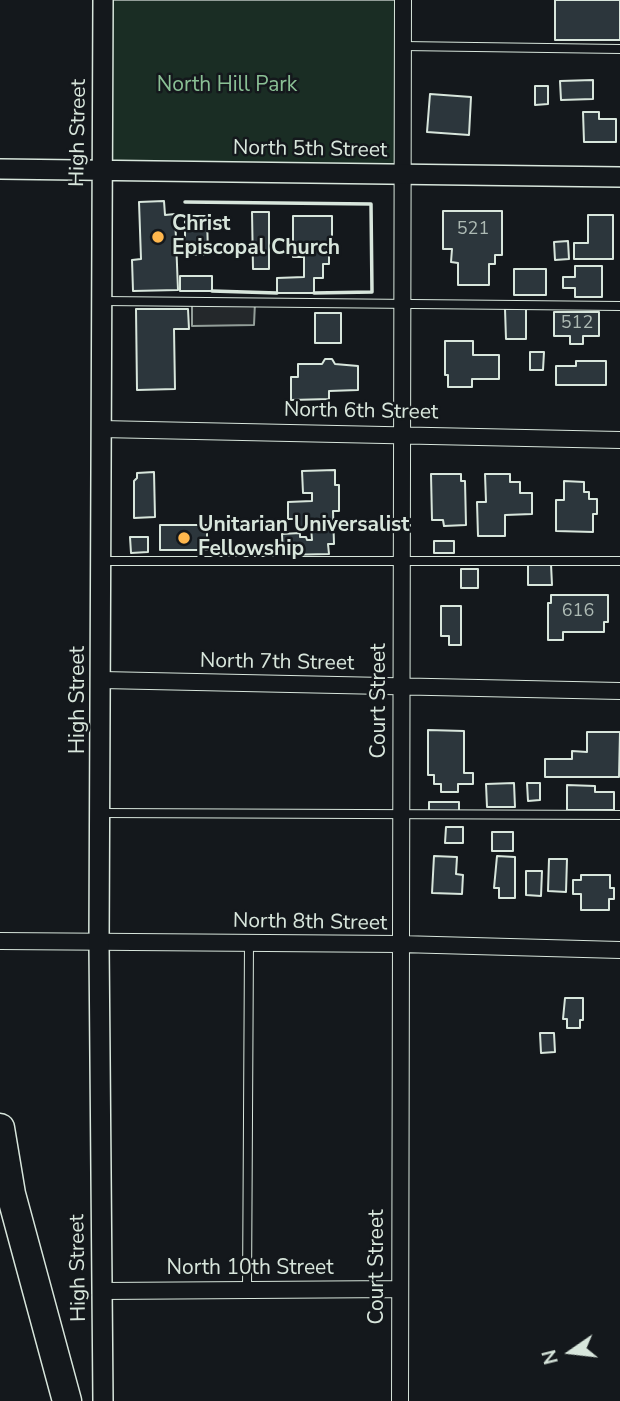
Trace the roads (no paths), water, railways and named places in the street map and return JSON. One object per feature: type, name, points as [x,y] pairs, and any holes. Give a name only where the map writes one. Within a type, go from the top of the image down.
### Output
[{"type":"highway","points":[[0,1128],[14,1206],[67,1401]]},
{"type":"street","name":"High Street","points":[[103,0],[99,943],[103,1401]]},
{"type":"street","name":"Court Street","points":[[400,1401],[403,0]]},
{"type":"street","name":"North 5th Street","points":[[0,169],[620,177]]},
{"type":"street","name":"North 6th Street","points":[[101,429],[401,433],[620,440]]},
{"type":"street","name":"North 7th Street","points":[[102,680],[620,691]]},
{"type":"street","name":"North 8th Street","points":[[0,941],[400,944],[620,950]]},
{"type":"street","name":"North 10th Street","points":[[102,1291],[399,1289]]},
{"type":"lane","points":[[403,46],[620,49]]},
{"type":"lane","points":[[101,301],[620,306]]},
{"type":"lane","points":[[102,561],[620,561]]},
{"type":"lane","points":[[101,813],[620,815]]},
{"type":"lane","points":[[247,1290],[249,943]]},
{"type":"place","name":"Christ Episcopal Church","points":[[158,237]]},
{"type":"place","name":"Unitarian Universalist Fellowship","points":[[184,538]]},
{"type":"park label","name":"North Hill Park","points":[[227,86]]}]
